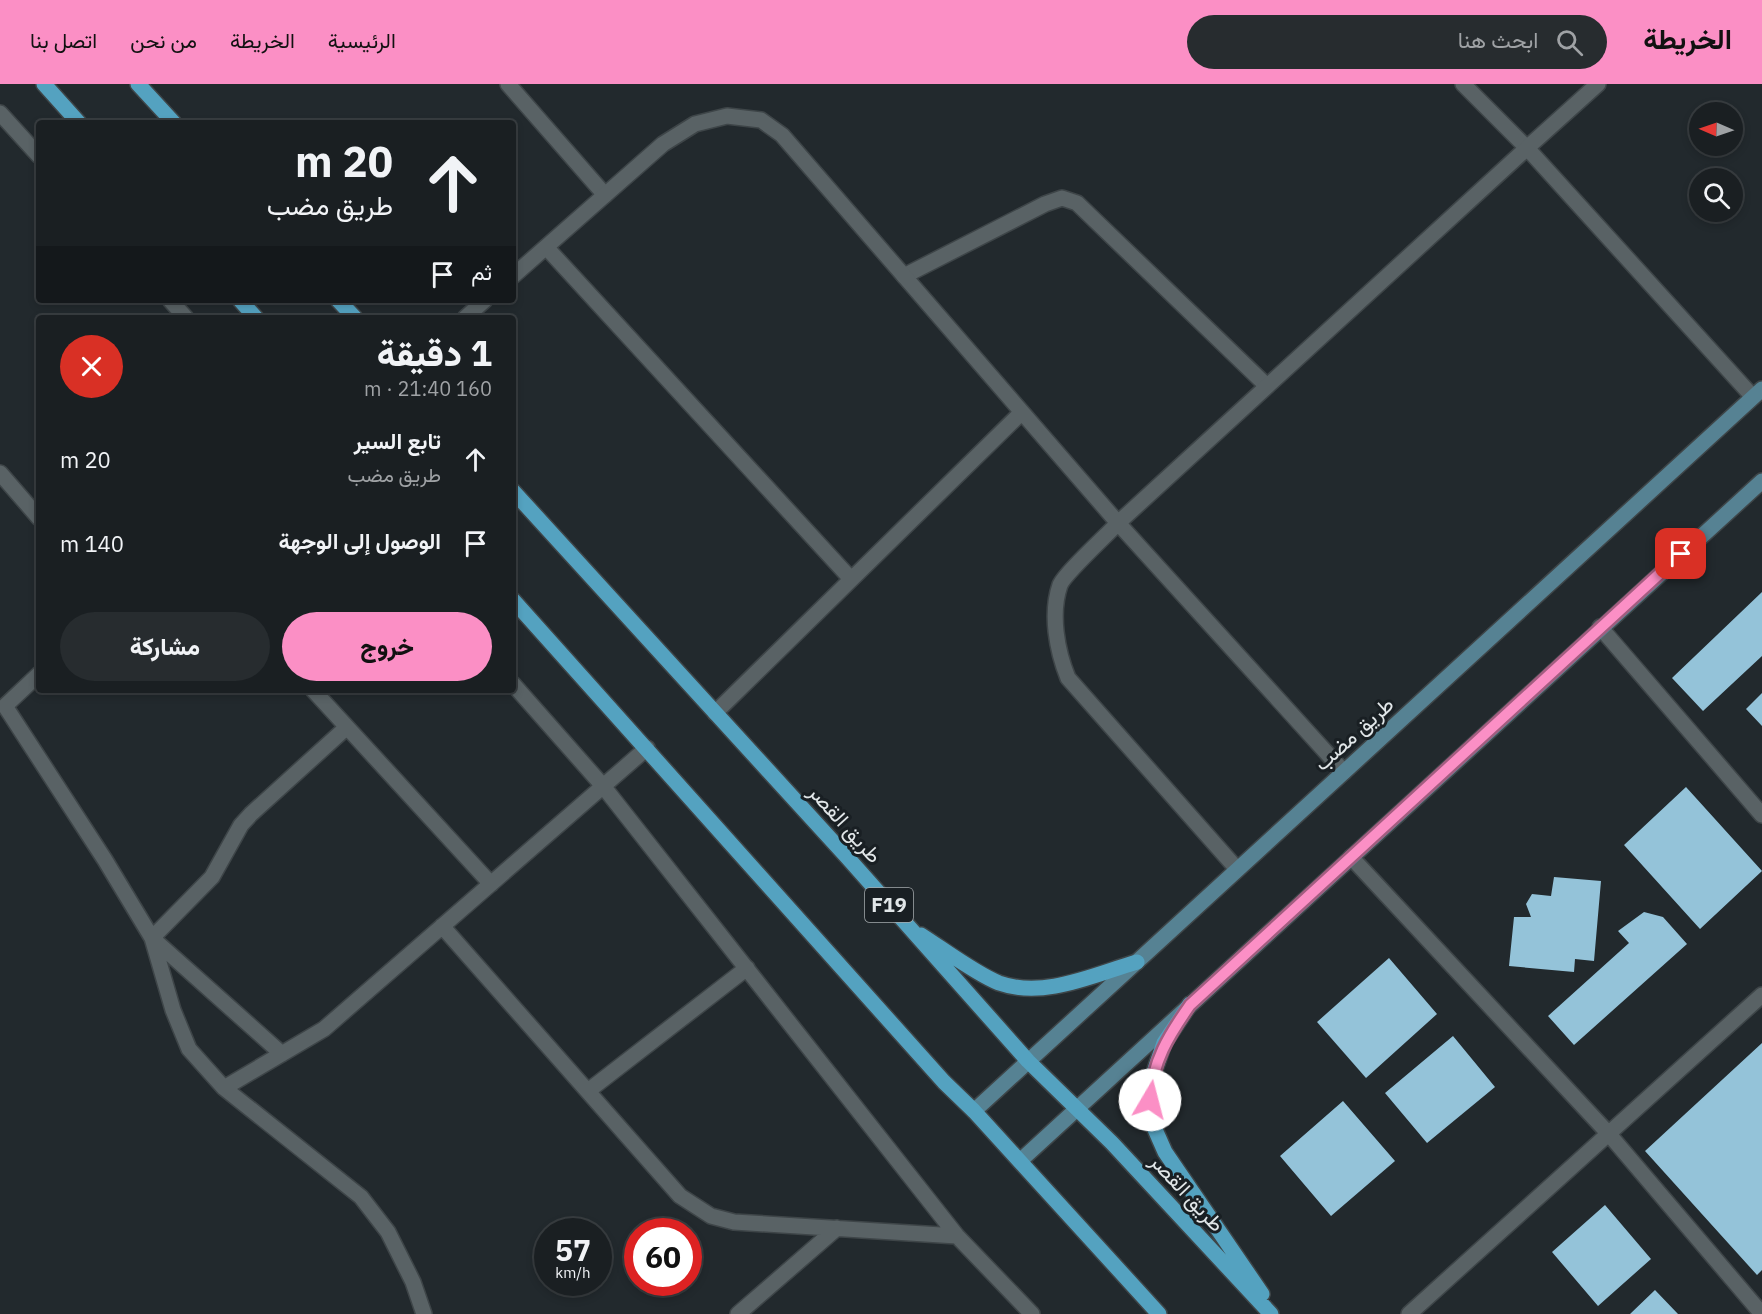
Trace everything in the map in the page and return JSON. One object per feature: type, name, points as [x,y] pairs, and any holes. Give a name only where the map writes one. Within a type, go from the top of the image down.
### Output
[{"type":"main road","points":[[44,84],[76,120]]},
{"type":"main road","points":[[138,84],[171,120]]},
{"type":"main road","points":[[243,303],[253,315]]},
{"type":"main road","points":[[341,303],[352,315]]},
{"type":"main road","name":"طريق مضب","points":[[975,1111],[1757,393]]},
{"type":"main road","points":[[1020,1161],[1600,627],[1762,481]]},
{"type":"main road","name":"طريق القصر","points":[[516,494],[1028,1061],[1077,1108],[1273,1314]]},
{"type":"main road","points":[[516,603],[944,1082],[975,1111],[1159,1314]]},
{"type":"main road","points":[[906,926],[998,982],[1020,988],[1044,989],[1137,962]]},
{"type":"main road","points":[[1190,1005],[1164,1042],[1151,1081],[1150,1118],[1165,1152],[1273,1314]]},
{"type":"street","points":[[507,84],[605,195]]},
{"type":"street","points":[[1463,84],[1527,148],[1757,393]]},
{"type":"street","points":[[1237,869],[1068,678],[1061,660],[1056,621],[1060,584],[1118,523],[1598,84]]},
{"type":"street","points":[[0,113],[36,153]]},
{"type":"street","points":[[516,273],[663,144],[695,124],[727,116],[760,120],[782,135],[1118,523],[1344,772]]},
{"type":"street","points":[[904,276],[1045,204],[1062,198],[1077,203],[1267,386]]},
{"type":"street","points":[[546,247],[851,579]]},
{"type":"street","points":[[173,303],[183,315]]},
{"type":"street","points":[[468,315],[482,303]]},
{"type":"street","points":[[715,713],[1022,412]]},
{"type":"street","points":[[0,473],[36,515]]},
{"type":"street","points":[[1600,627],[1762,815]]},
{"type":"street","points":[[36,676],[3,702],[105,860],[152,938],[173,1010],[189,1049],[224,1088],[361,1197],[388,1232],[413,1282],[424,1314]]},
{"type":"street","points":[[516,687],[603,786],[957,1236],[1032,1314]]},
{"type":"street","points":[[316,693],[491,884]]},
{"type":"street","points":[[152,938],[212,878],[241,825],[251,814],[347,727]]},
{"type":"street","points":[[224,1088],[324,1029],[647,748]]},
{"type":"street","points":[[1351,856],[1608,1133],[1762,1314]]},
{"type":"street","points":[[442,926],[680,1196],[711,1216],[734,1221],[957,1236]]},
{"type":"street","points":[[152,938],[282,1054]]},
{"type":"street","points":[[588,1091],[747,968]]},
{"type":"street","points":[[1409,1314],[1762,994]]},
{"type":"street","points":[[738,1314],[837,1228]]},
{"type":"building","points":[[1762,592],[1762,656],[1703,711],[1672,678]]},
{"type":"building","points":[[1762,693],[1762,726],[1746,709]]},
{"type":"building","points":[[1686,787],[1762,871],[1700,929],[1624,845]]},
{"type":"building","points":[[1554,877],[1601,881],[1594,961],[1575,959],[1574,972],[1509,966],[1514,917],[1531,917],[1526,904],[1532,894],[1551,896]]},
{"type":"building","points":[[1644,912],[1663,917],[1687,944],[1574,1045],[1548,1016],[1629,943],[1618,931]]},
{"type":"building","points":[[1389,958],[1437,1014],[1366,1078],[1317,1022]]},
{"type":"building","points":[[1453,1036],[1495,1087],[1427,1143],[1385,1093]]},
{"type":"building","points":[[1762,1043],[1762,1270],[1757,1275],[1645,1151]]},
{"type":"building","points":[[1343,1101],[1395,1161],[1331,1216],[1280,1156]]},
{"type":"building","points":[[1605,1205],[1651,1259],[1598,1306],[1552,1252]]},
{"type":"building","points":[[1655,1290],[1678,1314],[1630,1314]]},
{"type":"route","points":[[1150,1100],[1151,1081],[1164,1042],[1190,1005],[1681,554]]}]
